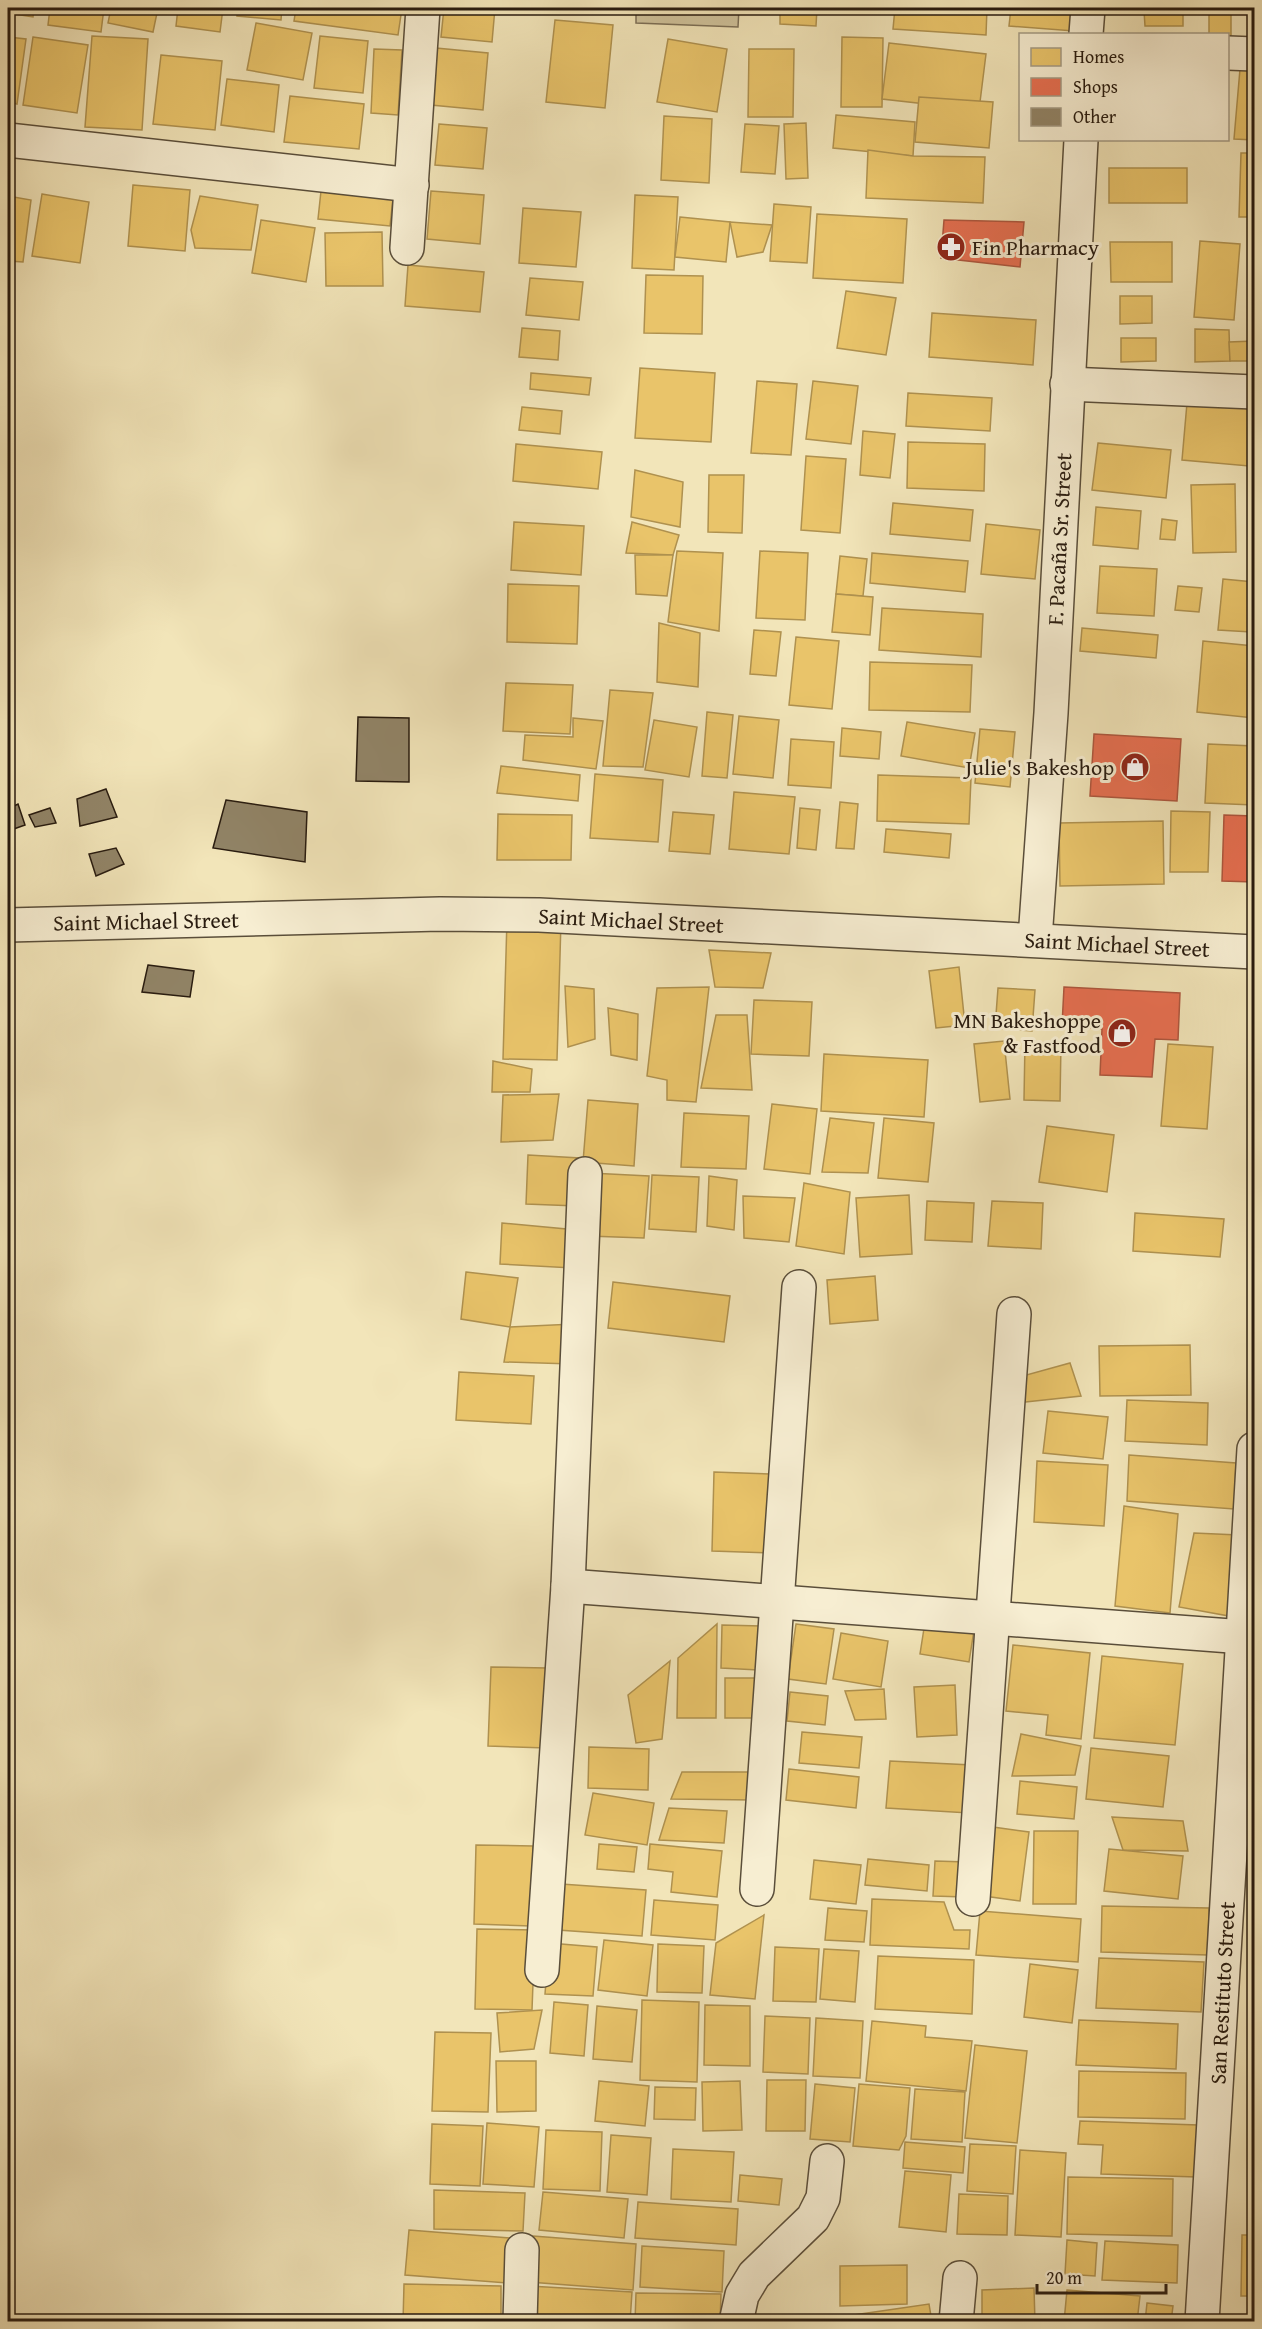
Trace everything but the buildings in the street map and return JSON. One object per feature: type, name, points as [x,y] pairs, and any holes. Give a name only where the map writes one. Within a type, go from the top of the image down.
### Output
[{"type":"street","points":[[407,248],[423,8]]},
{"type":"street","points":[[1086,33],[1088,8]]},
{"type":"street","points":[[1229,53],[1254,54]]},
{"type":"street","points":[[8,141],[412,185]]},
{"type":"street","name":"F. Pacaña Sr. Street","points":[[1035,939],[1051,713],[1081,141]]},
{"type":"street","points":[[1067,384],[1254,392]]},
{"type":"street","name":"Saint Michael Street","points":[[8,925],[440,914],[540,915],[1254,952]]},
{"type":"street","points":[[542,1970],[568,1586],[585,1174]]},
{"type":"street","points":[[757,1888],[799,1287]]},
{"type":"street","points":[[973,1899],[1014,1314]]},
{"type":"street","name":"San Restituto Street","points":[[1202,2322],[1240,1936],[1244,1637],[1254,1449]]},
{"type":"street","points":[[568,1586],[1244,1637]]},
{"type":"street","points":[[736,2322],[742,2295],[753,2275],[813,2218],[823,2198],[827,2161]]},
{"type":"street","points":[[520,2322],[522,2250]]},
{"type":"street","points":[[956,2322],[960,2278]]},
{"type":"shaded area","points":[[636,8],[739,8],[738,27],[636,23]]},
{"type":"place","name":"Fin Pharmacy","points":[[951,247]]},
{"type":"place","name":"Julie's Bakeshop","points":[[1135,767]]},
{"type":"place","name":"MN Bakeshoppe & Fastfood","points":[[1122,1033]]}]
